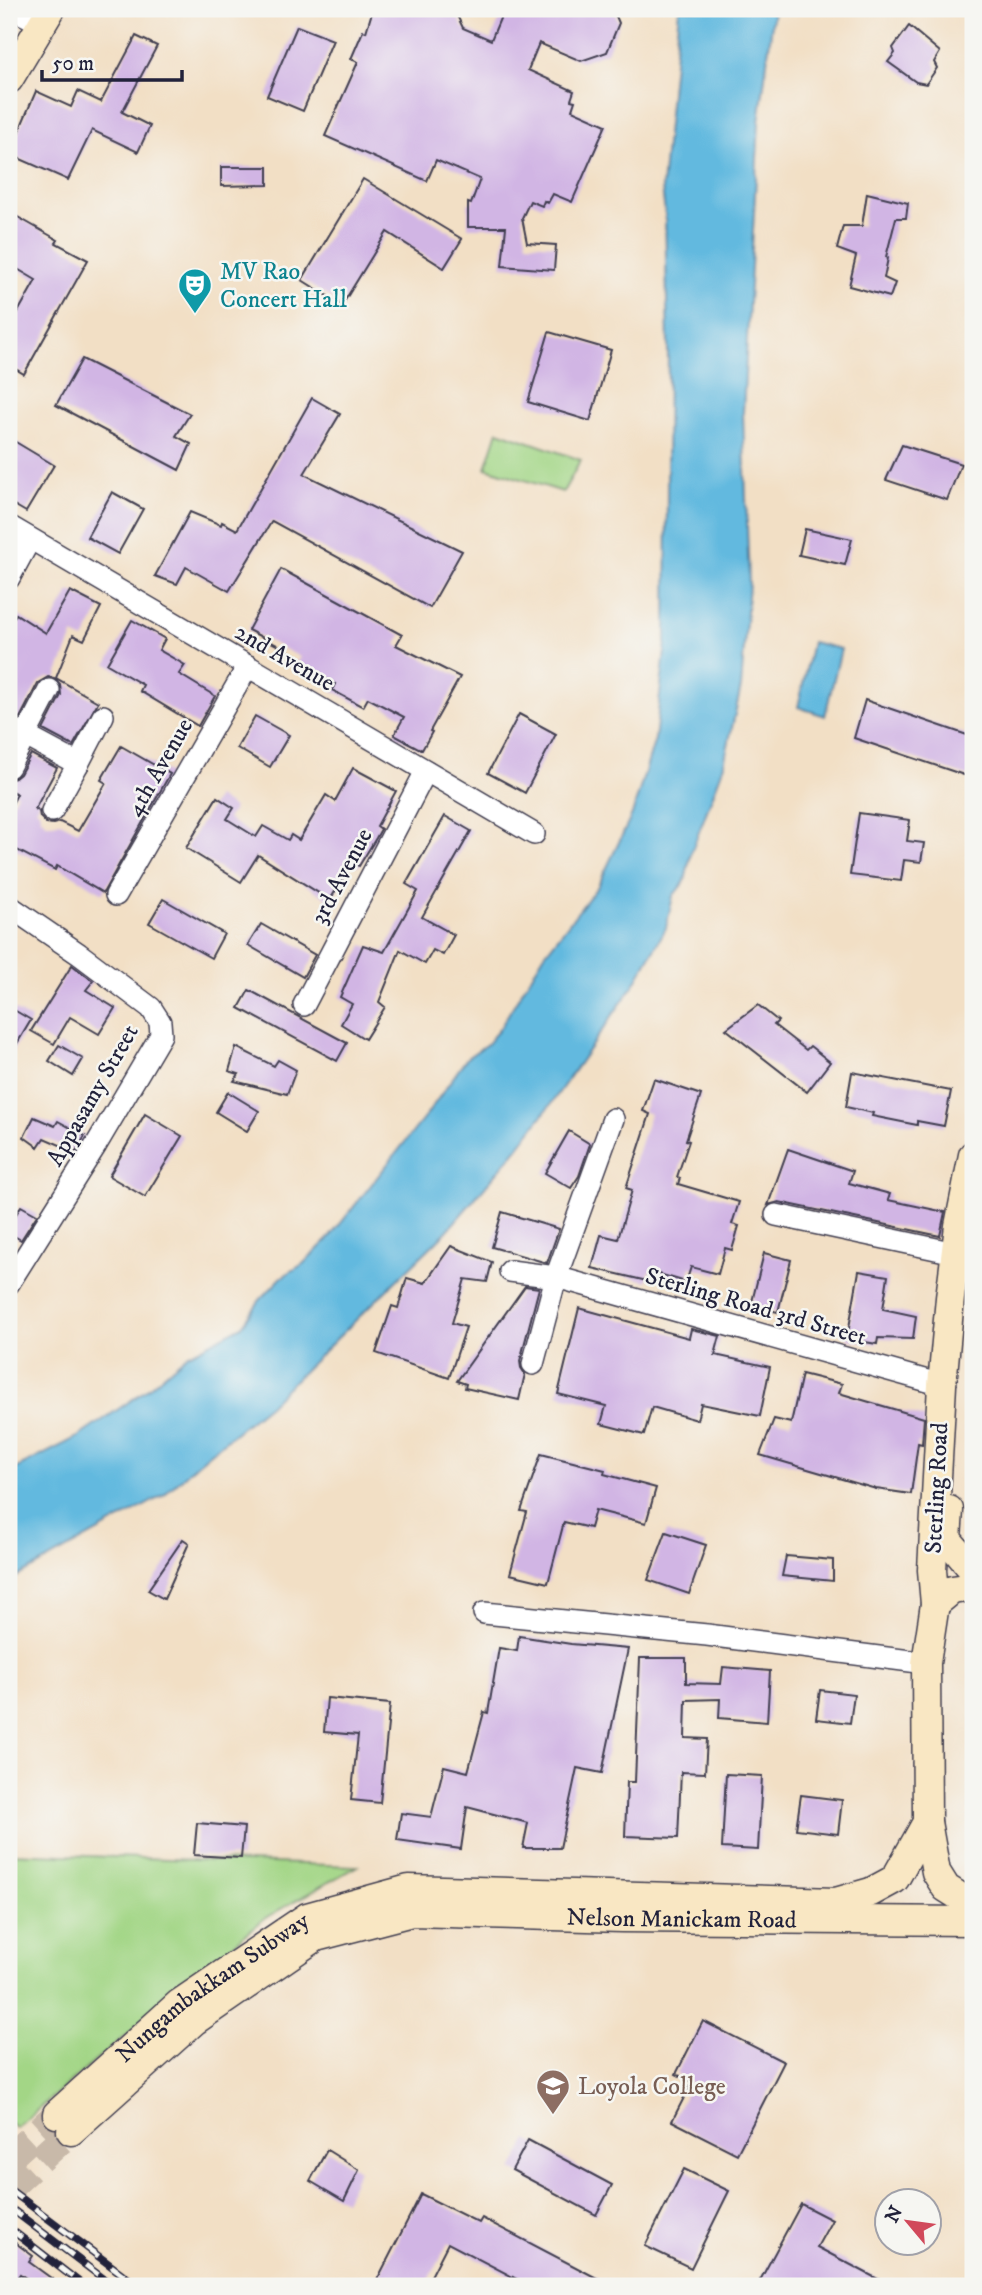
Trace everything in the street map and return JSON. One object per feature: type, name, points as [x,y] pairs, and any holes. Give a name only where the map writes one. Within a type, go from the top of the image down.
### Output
[{"type":"main road","points":[[9,55],[33,11]]},
{"type":"main road","points":[[9,79],[33,11]]},
{"type":"main road","name":"Sterling Road","points":[[973,1155],[969,1266],[957,1357],[947,1539],[973,1570]]},
{"type":"main road","name":"Sterling Road","points":[[969,1266],[942,1385],[932,1570],[935,1604],[926,1663],[927,1822],[936,1872],[946,1888],[973,1905]]},
{"type":"main road","points":[[935,1604],[952,1590],[973,1587]]},
{"type":"main road","name":"Nelson Manickam Road","points":[[390,1906],[409,1889],[836,1902],[872,1892],[895,1879],[927,1822]]},
{"type":"main road","name":"Nelson Manickam Road","points":[[390,1906],[412,1912],[622,1918],[973,1921]]},
{"type":"main road","name":"Nungambakkam Subway","points":[[64,2122],[194,2021],[316,1937],[390,1906]]},
{"type":"street","name":"2nd Avenue","points":[[9,526],[534,834]]},
{"type":"street","points":[[9,578],[30,539]]},
{"type":"street","name":"4th Avenue","points":[[116,895],[248,666]]},
{"type":"street","points":[[9,767],[17,731],[50,690]]},
{"type":"street","points":[[52,811],[103,716]]},
{"type":"street","points":[[17,731],[78,764]]},
{"type":"street","name":"3rd Avenue","points":[[304,1005],[426,771]]},
{"type":"street","name":"Appasamy Street","points":[[9,906],[151,1008],[160,1022],[161,1035],[9,1283]]},
{"type":"street","points":[[533,1364],[556,1277],[613,1119]]},
{"type":"street","points":[[776,1215],[908,1245],[969,1266]]},
{"type":"street","name":"Sterling Road 3rd Street","points":[[510,1271],[556,1277],[942,1385]]},
{"type":"street","points":[[484,1613],[707,1635],[926,1663]]},
{"type":"green space","points":[[498,431],[581,460],[563,492],[486,468]]},
{"type":"green space","points":[[9,1853],[357,1866],[265,1918],[16,2128],[9,2122]]},
{"type":"water","points":[[679,9],[774,9],[759,122],[743,412],[749,583],[741,687],[723,768],[691,853],[685,881],[673,896],[666,928],[635,983],[551,1104],[517,1149],[447,1231],[269,1405],[198,1463],[164,1495],[9,1581],[9,1472],[78,1437],[146,1390],[187,1355],[242,1326],[260,1300],[282,1277],[303,1264],[329,1238],[428,1113],[467,1058],[487,1044],[500,1028],[544,955],[598,886],[632,815],[655,739],[666,642],[668,344],[662,187]]},
{"type":"water","points":[[812,642],[841,649],[825,716],[798,707]]},
{"type":"building","points":[[373,9],[454,9],[463,28],[491,40],[504,9],[613,9],[619,23],[607,52],[581,61],[539,43],[528,70],[574,91],[572,110],[606,125],[572,202],[553,194],[548,203],[544,201],[542,206],[530,201],[522,218],[527,243],[556,245],[554,270],[502,266],[506,227],[468,227],[468,203],[471,204],[480,179],[436,160],[427,181],[325,136],[358,62],[351,59],[363,31],[366,32]]},
{"type":"building","points":[[297,26],[333,40],[303,111],[267,96]]},
{"type":"building","points":[[909,26],[940,52],[934,62],[937,68],[926,84],[916,82],[888,62],[895,53],[893,48]]},
{"type":"building","points":[[136,36],[157,46],[122,112],[150,126],[138,152],[92,130],[68,180],[9,154],[36,91],[71,107],[78,91],[101,102]]},
{"type":"building","points":[[221,167],[268,167],[268,185],[221,186]]},
{"type":"building","points":[[363,179],[462,239],[444,268],[387,232],[342,305],[302,280]]},
{"type":"building","points":[[867,193],[908,203],[906,218],[896,218],[886,257],[884,278],[895,283],[890,297],[849,286],[856,256],[837,249],[843,226],[862,226]]},
{"type":"building","points":[[9,212],[88,260],[24,374],[9,365],[9,328],[36,280],[9,264]]},
{"type":"building","points":[[549,332],[611,350],[590,421],[528,402]]},
{"type":"building","points":[[82,359],[190,414],[176,436],[191,444],[179,470],[56,405]]},
{"type":"building","points":[[312,398],[340,414],[304,474],[462,551],[430,608],[272,521],[229,591],[186,567],[177,584],[155,576],[190,512],[221,525],[222,522],[237,530]]},
{"type":"building","points":[[9,438],[54,465],[26,512],[9,502]]},
{"type":"building","points":[[902,445],[961,464],[947,500],[886,480]]},
{"type":"building","points":[[112,492],[143,509],[118,554],[87,537]]},
{"type":"building","points":[[805,529],[852,539],[845,565],[799,555]]},
{"type":"building","points":[[281,569],[402,635],[396,645],[460,677],[422,750],[394,735],[404,717],[368,698],[363,707],[332,690],[335,684],[297,663],[300,657],[248,630]]},
{"type":"building","points":[[70,591],[101,607],[84,640],[73,635],[56,678],[98,702],[73,746],[43,730],[61,695],[60,684],[54,678],[48,677],[38,683],[20,718],[9,714],[9,625],[16,614],[46,633]]},
{"type":"building","points":[[132,620],[165,639],[159,650],[185,665],[179,674],[215,696],[198,726],[140,691],[143,685],[107,664]]},
{"type":"building","points":[[865,700],[973,737],[973,778],[854,738]]},
{"type":"building","points":[[519,714],[556,734],[525,793],[488,773]]},
{"type":"building","points":[[255,716],[289,735],[270,767],[237,748]]},
{"type":"building","points":[[121,746],[170,774],[103,893],[57,866],[55,870],[9,846],[9,810],[17,794],[9,790],[9,780],[20,774],[31,754],[57,768],[35,809],[46,823],[60,822],[78,831],[106,783],[101,780]]},
{"type":"building","points":[[353,768],[396,791],[377,826],[381,829],[376,838],[359,866],[352,863],[330,900],[258,855],[241,882],[186,848],[217,797],[234,808],[227,819],[256,837],[263,826],[288,840],[291,835],[299,840],[326,795],[335,801]]},
{"type":"building","points":[[859,813],[910,820],[907,841],[924,843],[921,862],[904,860],[901,881],[850,875]]},
{"type":"building","points":[[445,816],[471,831],[422,917],[454,935],[443,955],[433,950],[425,964],[400,950],[379,1002],[385,1007],[365,1039],[341,1024],[352,1004],[340,997],[363,945],[384,952],[418,891],[406,884]]},
{"type":"building","points":[[163,899],[224,934],[211,958],[149,923]]},
{"type":"building","points":[[261,924],[315,955],[303,977],[248,945]]},
{"type":"building","points":[[72,965],[93,981],[86,990],[115,1008],[99,1034],[70,1017],[54,1044],[31,1031]]},
{"type":"building","points":[[249,990],[347,1043],[337,1061],[239,1008]]},
{"type":"building","points":[[758,1005],[778,1021],[774,1025],[806,1050],[810,1046],[830,1062],[807,1092],[726,1029]]},
{"type":"building","points":[[9,1007],[31,1020],[9,1057]]},
{"type":"building","points":[[59,1045],[83,1059],[73,1076],[49,1061]]},
{"type":"building","points":[[236,1047],[274,1066],[278,1060],[296,1070],[287,1094],[234,1081],[239,1074],[229,1071]]},
{"type":"building","points":[[852,1072],[951,1091],[944,1126],[917,1121],[917,1125],[872,1116],[873,1113],[846,1107]]},
{"type":"building","points":[[654,1079],[701,1095],[686,1140],[689,1141],[677,1177],[680,1178],[678,1184],[739,1202],[732,1224],[739,1226],[732,1250],[725,1248],[718,1274],[691,1267],[686,1282],[649,1271],[647,1281],[592,1268],[601,1235],[618,1239],[632,1190],[626,1188],[650,1114],[643,1111]]},
{"type":"building","points":[[228,1092],[259,1111],[247,1131],[216,1112]]},
{"type":"building","points":[[145,1114],[182,1136],[145,1197],[109,1176]]},
{"type":"building","points":[[34,1117],[55,1126],[58,1121],[85,1136],[76,1152],[44,1138],[38,1147],[24,1137]]},
{"type":"building","points":[[569,1131],[590,1144],[579,1176],[571,1188],[545,1173]]},
{"type":"building","points":[[788,1149],[853,1171],[849,1183],[890,1194],[888,1200],[945,1212],[940,1236],[779,1202],[768,1205]]},
{"type":"building","points":[[21,1206],[37,1215],[21,1240],[9,1233],[9,1226]]},
{"type":"building","points":[[502,1212],[559,1229],[547,1263],[492,1247]]},
{"type":"building","points":[[451,1246],[492,1262],[487,1282],[465,1279],[452,1323],[466,1327],[449,1378],[376,1353],[392,1306],[398,1308],[407,1278],[425,1283]]},
{"type":"building","points":[[764,1253],[791,1260],[778,1312],[751,1306]]},
{"type":"building","points":[[859,1271],[888,1276],[883,1309],[916,1316],[913,1339],[878,1338],[877,1344],[847,1339]]},
{"type":"building","points":[[525,1286],[539,1288],[520,1361],[525,1374],[519,1400],[465,1388],[466,1384],[457,1381]]},
{"type":"building","points":[[579,1308],[689,1338],[691,1329],[720,1336],[715,1355],[770,1367],[760,1416],[701,1404],[697,1420],[652,1407],[644,1435],[601,1424],[606,1406],[558,1394]]},
{"type":"building","points":[[802,1374],[842,1384],[839,1393],[924,1418],[922,1444],[918,1443],[911,1494],[876,1489],[760,1455],[774,1419],[791,1423]]},
{"type":"building","points":[[541,1454],[605,1470],[604,1474],[656,1488],[646,1523],[595,1510],[590,1528],[564,1522],[548,1583],[510,1574],[527,1512],[521,1511]]},
{"type":"building","points":[[666,1532],[706,1545],[689,1594],[648,1580]]},
{"type":"building","points":[[183,1539],[189,1543],[164,1599],[148,1590]]},
{"type":"building","points":[[786,1556],[833,1560],[833,1581],[782,1576]]},
{"type":"building","points":[[519,1636],[628,1649],[602,1773],[577,1768],[560,1848],[523,1848],[528,1823],[467,1807],[461,1849],[397,1840],[401,1813],[431,1817],[444,1766],[468,1772],[484,1712],[488,1713],[499,1648],[517,1651]]},
{"type":"building","points":[[640,1658],[686,1658],[686,1683],[721,1684],[723,1667],[770,1671],[767,1722],[719,1718],[720,1699],[686,1700],[685,1738],[707,1739],[705,1773],[681,1772],[678,1838],[625,1836],[627,1782],[635,1782]]},
{"type":"building","points":[[820,1690],[854,1694],[850,1723],[816,1719]]},
{"type":"building","points":[[327,1698],[390,1704],[380,1803],[351,1800],[358,1735],[324,1732]]},
{"type":"building","points":[[726,1774],[762,1776],[758,1850],[722,1848]]},
{"type":"building","points":[[801,1795],[842,1800],[838,1834],[796,1829]]},
{"type":"building","points":[[197,1823],[244,1827],[241,1858],[194,1855]]},
{"type":"building","points":[[703,2021],[784,2062],[737,2154],[672,2121],[692,2082],[676,2074]]},
{"type":"building","points":[[528,2140],[612,2185],[596,2215],[512,2170]]},
{"type":"building","points":[[327,2150],[359,2170],[344,2201],[310,2181]]},
{"type":"building","points":[[684,2169],[729,2191],[691,2268],[645,2246]]},
{"type":"building","points":[[421,2194],[479,2223],[482,2218],[612,2286],[530,2286],[448,2243],[426,2286],[374,2286]]},
{"type":"building","points":[[801,2204],[832,2220],[817,2247],[891,2286],[757,2286]]},
{"type":"building","points":[[9,2238],[33,2256],[29,2262],[62,2286],[37,2286],[20,2274],[9,2286]]},
{"type":"tunnel","points":[[9,2158],[57,2114]]},
{"type":"tunnel","points":[[9,2188],[71,2131]]},
{"type":"railway","points":[[9,2189],[138,2286]]},
{"type":"railway","points":[[9,2207],[113,2286]]},
{"type":"railway","points":[[9,2228],[84,2286]]},
{"type":"railway","points":[[9,2280],[16,2286]]},
{"type":"place","name":"MV Rao Concert Hall","points":[[195,315]]},
{"type":"place","name":"Loyola College","points":[[553,2116]]}]
